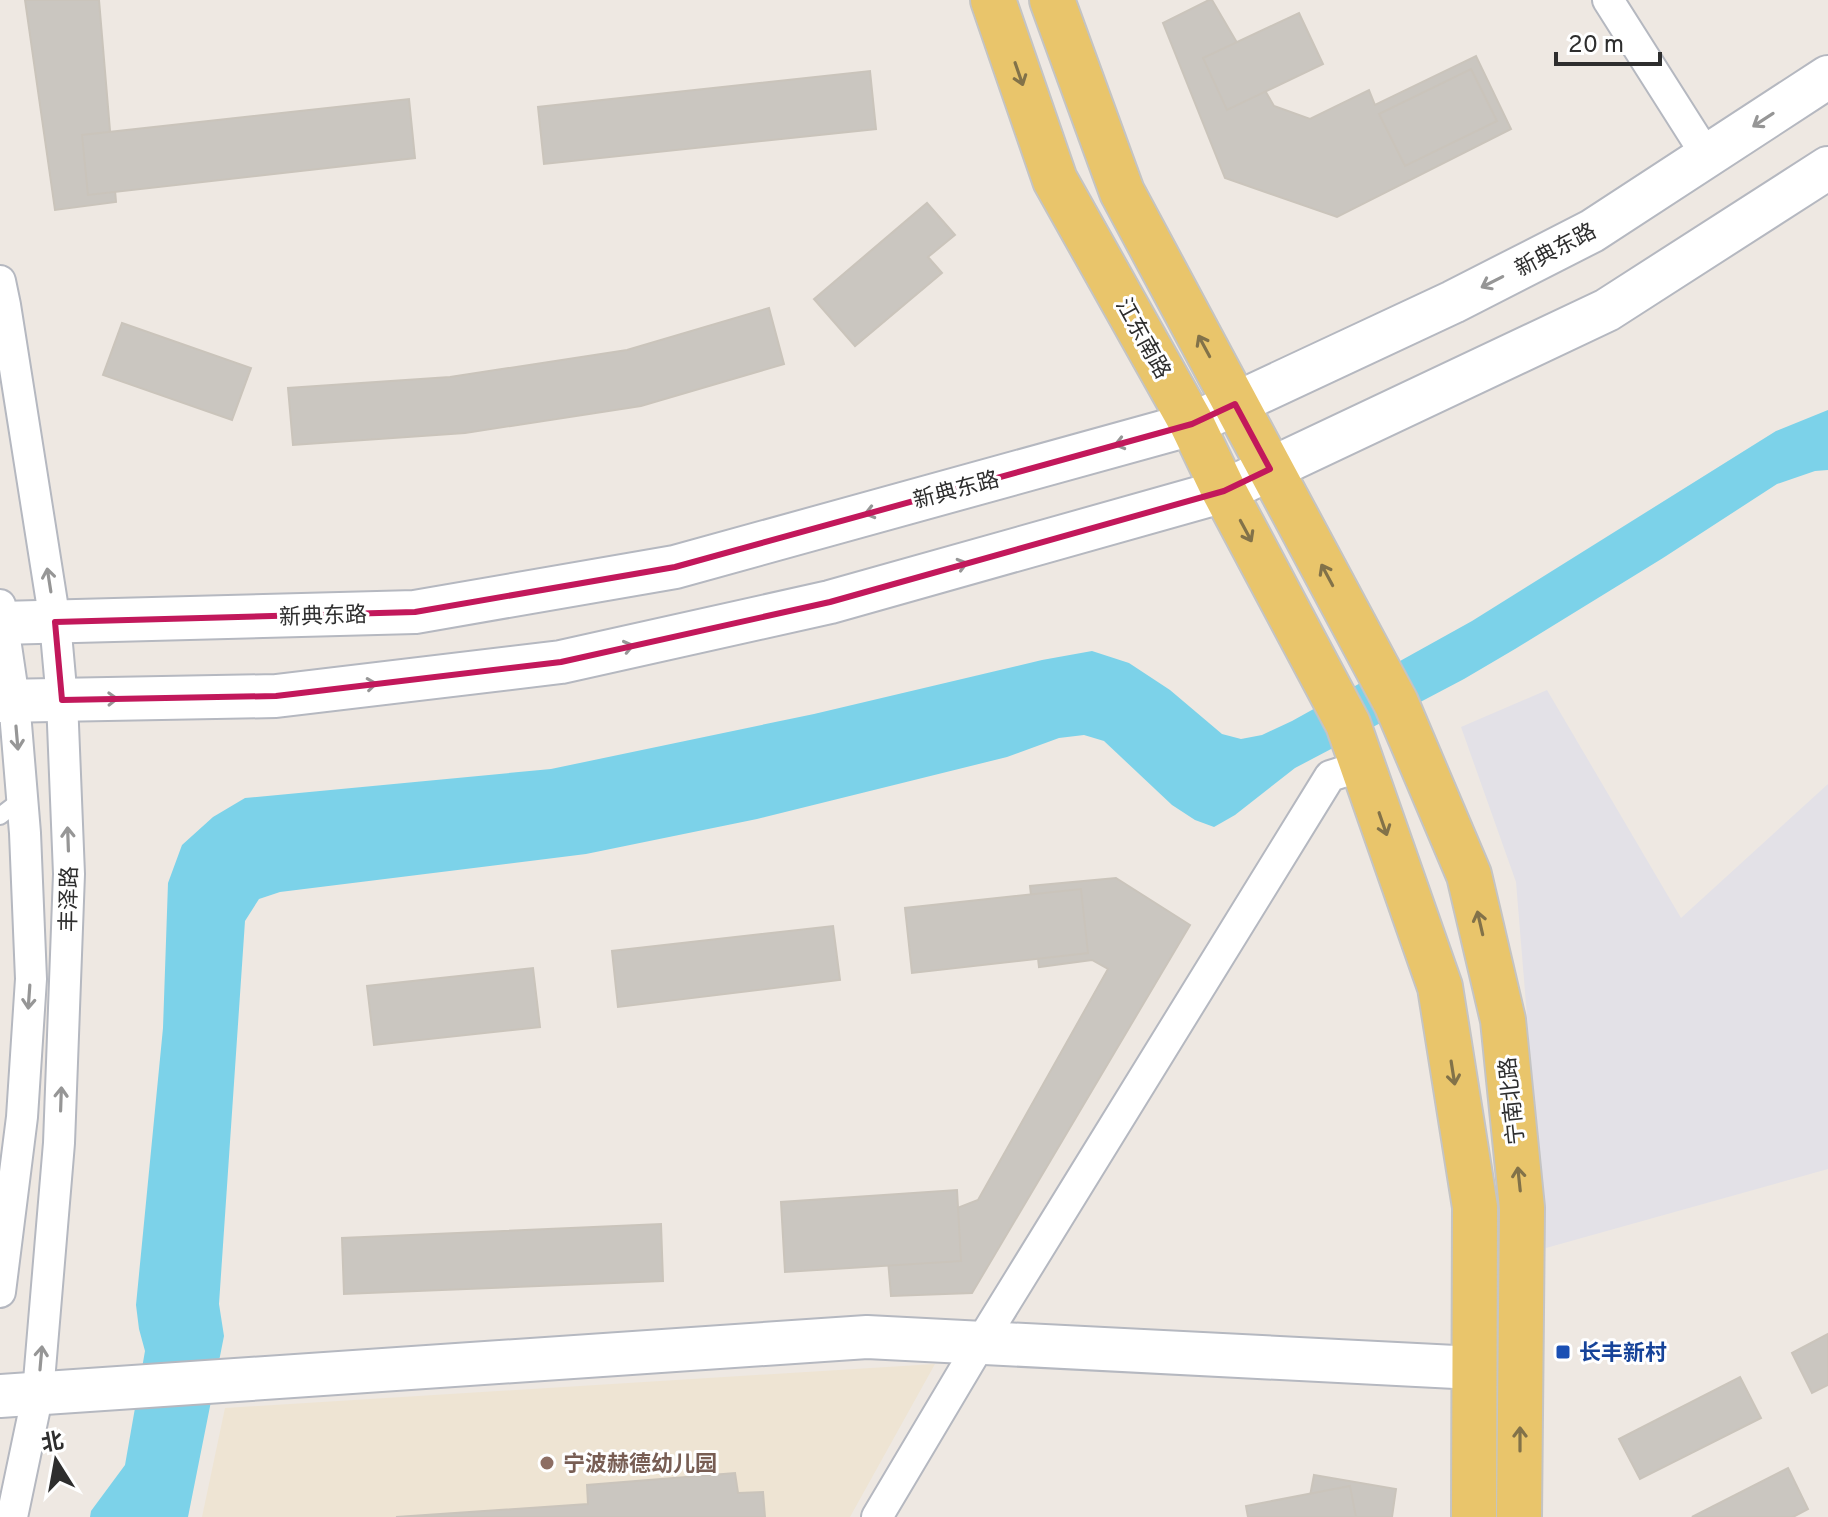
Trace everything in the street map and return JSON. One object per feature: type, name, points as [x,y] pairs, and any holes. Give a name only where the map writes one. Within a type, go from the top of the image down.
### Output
[{"type":"main road","name":"江东南路","points":[[993,0],[1055,180],[1192,424],[1224,491],[1348,724],[1362,766]]},
{"type":"main road","points":[[1052,0],[1122,192],[1270,469]]},
{"type":"main road","name":"新典东路","points":[[1,617],[55,622],[415,612],[675,567],[1192,424],[1453,302],[1592,231],[1828,77]]},
{"type":"main road","points":[[7,700],[276,696],[561,662],[830,602],[1224,491],[1607,310],[1828,168]]},
{"type":"main road","name":"宁南北路","points":[[1270,469],[1396,703],[1469,875],[1503,1020],[1522,1208],[1519,1517]]},
{"type":"main road","points":[[1362,766],[1440,987],[1475,1207],[1474,1517]]},
{"type":"main road","points":[[19,1395],[867,1337],[1475,1368]]},
{"type":"street","points":[[1608,0],[1707,156]]},
{"type":"street","name":"丰泽路","points":[[0,281],[55,622],[62,700],[69,874],[59,1143],[19,1395],[12,1517]]},
{"type":"street","name":"丰泽路","points":[[0,1292],[22,1117],[31,979],[11,807],[1,617]]},
{"type":"street","points":[[877,1517],[981,1342],[1330,776],[1362,766]]},
{"type":"highlighted area","points":[[1235,404],[1270,469],[1224,491],[830,602],[561,662],[276,696],[62,700],[55,622],[415,612],[675,567],[1192,424]]},
{"type":"shaded area","points":[[1547,690],[1681,918],[1828,784],[1828,1169],[1546,1248],[1516,882],[1461,727]]},
{"type":"shaded area","name":"宁波赫德幼儿园","points":[[935,1364],[850,1517],[202,1517],[225,1408]]},
{"type":"water","points":[[1828,410],[1828,470],[1815,471],[1777,484],[1515,649],[1295,768],[1235,815],[1214,827],[1195,820],[1172,805],[1104,741],[1084,735],[1059,738],[1007,757],[757,819],[586,854],[280,892],[259,899],[245,921],[219,1304],[224,1336],[188,1517],[90,1517],[91,1511],[125,1465],[145,1351],[136,1305],[163,1028],[168,883],[182,845],[213,817],[245,798],[551,769],[1092,651],[1129,663],[1170,690],[1222,734],[1241,739],[1262,735],[1472,621],[1776,431]]},
{"type":"building","points":[[25,0],[99,0],[116,202],[55,210]]},
{"type":"building","points":[[1212,0],[1274,106],[1310,119],[1369,90],[1375,105],[1476,56],[1511,129],[1337,217],[1225,178],[1163,23]]},
{"type":"building","points":[[1299,13],[1323,64],[1227,110],[1203,58]]},
{"type":"building","points":[[1471,69],[1497,121],[1405,166],[1379,114]]},
{"type":"building","points":[[870,71],[876,129],[544,164],[538,107]]},
{"type":"building","points":[[409,99],[415,158],[88,195],[82,135]]},
{"type":"building","points":[[927,203],[955,235],[928,257],[942,273],[855,346],[814,299]]},
{"type":"building","points":[[769,308],[784,364],[641,406],[465,433],[293,445],[288,388],[450,377],[627,350]]},
{"type":"building","points":[[122,323],[251,368],[232,420],[103,375]]},
{"type":"building","points":[[1116,878],[1190,925],[972,1293],[891,1296],[886,1236],[978,1200],[1108,969],[1092,960],[1039,967],[1030,886]]},
{"type":"building","points":[[1081,889],[1088,953],[912,973],[905,908]]},
{"type":"building","points":[[833,926],[840,980],[618,1007],[612,951]]},
{"type":"building","points":[[533,968],[540,1027],[374,1045],[367,986]]},
{"type":"building","points":[[957,1190],[961,1261],[785,1272],[781,1202]]},
{"type":"building","points":[[661,1224],[663,1281],[344,1294],[342,1238]]},
{"type":"building","points":[[1828,1334],[1828,1385],[1812,1393],[1792,1353]]},
{"type":"building","points":[[1740,1377],[1761,1418],[1640,1479],[1619,1439]]},
{"type":"building","points":[[1788,1468],[1808,1509],[1793,1517],[1692,1517]]},
{"type":"building","points":[[735,1473],[738,1493],[763,1492],[765,1517],[396,1517],[588,1504],[587,1485]]},
{"type":"building","points":[[1314,1475],[1396,1489],[1392,1517],[1306,1517]]},
{"type":"building","points":[[1350,1486],[1356,1517],[1248,1517],[1246,1506]]},
{"type":"place","name":"长丰新村","points":[[1563,1352]]},
{"type":"place","name":"宁波赫德幼儿园","points":[[547,1463]]}]
